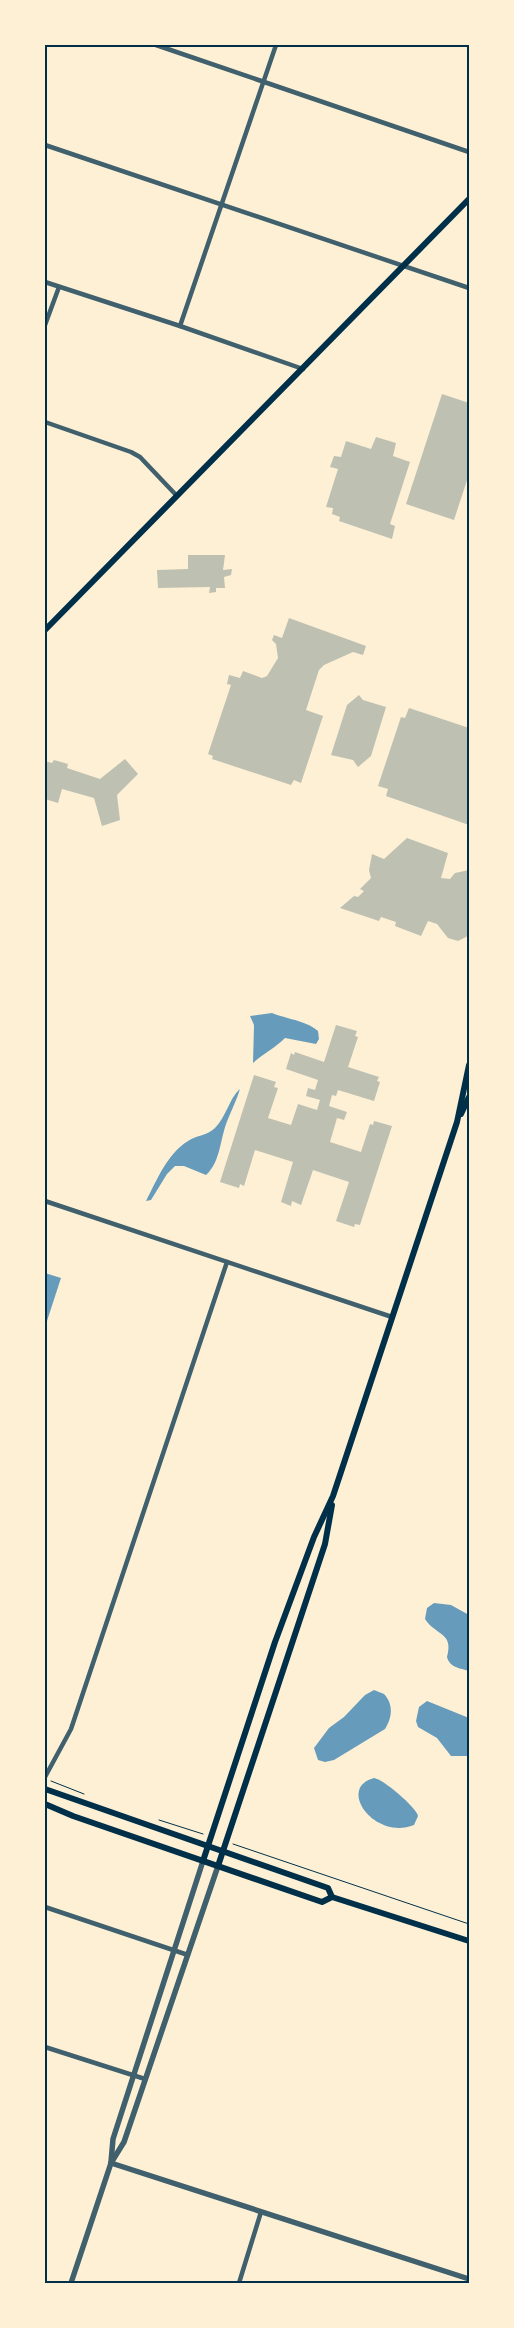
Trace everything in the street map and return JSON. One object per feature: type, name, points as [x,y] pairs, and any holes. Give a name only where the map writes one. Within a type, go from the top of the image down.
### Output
[{"type":"main road","points":[[47,626],[469,200]]},
{"type":"main road","points":[[204,1861],[275,1642],[314,1536],[333,1496],[457,1122],[469,1065]]},
{"type":"main road","points":[[457,1122],[469,1097]]},
{"type":"main road","points":[[218,1866],[322,1553],[333,1496]]},
{"type":"main road","points":[[45,1789],[328,1888],[332,1897]]},
{"type":"main road","points":[[45,1804],[73,1816],[322,1902],[332,1897],[469,1941]]},
{"type":"street","points":[[156,45],[469,152]]},
{"type":"street","points":[[180,326],[276,45]]},
{"type":"street","points":[[45,145],[469,288]]},
{"type":"street","points":[[45,282],[180,326],[302,369]]},
{"type":"street","points":[[45,325],[59,286]]},
{"type":"street","points":[[45,422],[131,452],[140,457],[177,496]]},
{"type":"street","points":[[45,1201],[392,1317]]},
{"type":"street","points":[[45,1778],[71,1729],[227,1262]]},
{"type":"street","points":[[111,2163],[112,2139],[204,1861]]},
{"type":"street","points":[[71,2283],[111,2163],[124,2142],[218,1866]]},
{"type":"street","points":[[45,1907],[188,1955]]},
{"type":"street","points":[[45,2047],[145,2080]]},
{"type":"street","points":[[111,2163],[469,2279]]},
{"type":"street","points":[[239,2283],[261,2212]]},
{"type":"path","points":[[45,1778],[84,1794]]},
{"type":"path","points":[[156,1819],[200,1833]]},
{"type":"path","points":[[236,1845],[469,1924]]},
{"type":"water","points":[[272,1013],[303,1022],[318,1031],[319,1039],[316,1044],[285,1038],[253,1063],[254,1025],[250,1016]]},
{"type":"water","points":[[240,1089],[225,1126],[215,1163],[211,1170],[206,1175],[184,1166],[175,1166],[167,1174],[151,1200],[146,1201],[168,1160],[188,1141],[209,1133],[215,1128],[233,1097]]},
{"type":"water","points":[[45,1273],[61,1278],[45,1327]]},
{"type":"water","points":[[434,1603],[451,1605],[469,1615],[469,1671],[456,1667],[448,1661],[449,1649],[446,1638],[425,1619],[427,1608]]},
{"type":"water","points":[[374,1690],[384,1694],[391,1707],[385,1729],[334,1760],[325,1762],[318,1760],[314,1748],[329,1728],[344,1717],[365,1695]]},
{"type":"water","points":[[427,1701],[469,1718],[469,1756],[451,1756],[437,1738],[418,1727],[416,1721],[419,1707]]},
{"type":"water","points":[[374,1778],[391,1788],[412,1806],[418,1816],[414,1825],[400,1828],[386,1826],[374,1820],[365,1811],[360,1801],[359,1792],[363,1784]]},
{"type":"building","points":[[442,394],[469,403],[469,474],[454,520],[406,504]]},
{"type":"building","points":[[376,437],[396,443],[393,456],[410,462],[390,524],[395,526],[392,539],[339,521],[340,517],[332,514],[333,508],[326,507],[338,469],[330,467],[334,456],[341,457],[346,441],[371,449]]},
{"type":"building","points":[[188,555],[225,555],[223,570],[232,569],[231,575],[224,577],[225,588],[216,588],[216,592],[209,593],[210,587],[158,588],[157,570],[188,569]]},
{"type":"building","points":[[289,618],[366,646],[363,655],[353,652],[324,665],[319,670],[306,710],[323,716],[301,783],[294,780],[291,785],[212,759],[213,756],[208,754],[231,685],[227,684],[229,675],[240,678],[243,671],[262,678],[267,676],[278,658],[276,644],[272,640],[274,635],[282,638]]},
{"type":"building","points":[[359,695],[363,700],[386,707],[371,756],[358,767],[353,760],[331,755],[347,705]]},
{"type":"building","points":[[409,708],[469,728],[469,825],[386,796],[388,789],[378,786],[401,717],[405,718]]},
{"type":"building","points":[[125,759],[138,774],[117,795],[120,820],[102,826],[94,798],[62,789],[58,803],[45,799],[45,761],[52,763],[54,760],[68,764],[67,768],[100,779]]},
{"type":"building","points":[[407,838],[448,853],[441,878],[450,879],[455,873],[469,870],[469,934],[466,937],[458,941],[448,938],[437,924],[428,921],[421,936],[395,926],[396,922],[381,917],[379,921],[340,908],[354,896],[358,897],[364,891],[360,889],[371,878],[369,870],[372,854],[384,859]]},
{"type":"building","points":[[336,1025],[357,1031],[355,1036],[358,1037],[348,1067],[379,1077],[377,1081],[380,1082],[374,1101],[338,1090],[336,1096],[332,1095],[329,1106],[347,1112],[344,1120],[337,1118],[330,1142],[361,1152],[370,1124],[373,1125],[374,1121],[392,1126],[360,1225],[355,1224],[354,1227],[336,1221],[349,1182],[313,1170],[301,1205],[292,1201],[291,1206],[281,1202],[293,1162],[255,1150],[244,1186],[240,1184],[239,1188],[220,1182],[254,1075],[276,1082],[274,1087],[278,1088],[268,1118],[291,1125],[298,1104],[317,1110],[320,1100],[306,1096],[308,1088],[315,1090],[318,1080],[286,1069],[291,1053],[294,1055],[295,1052],[324,1062]]}]
